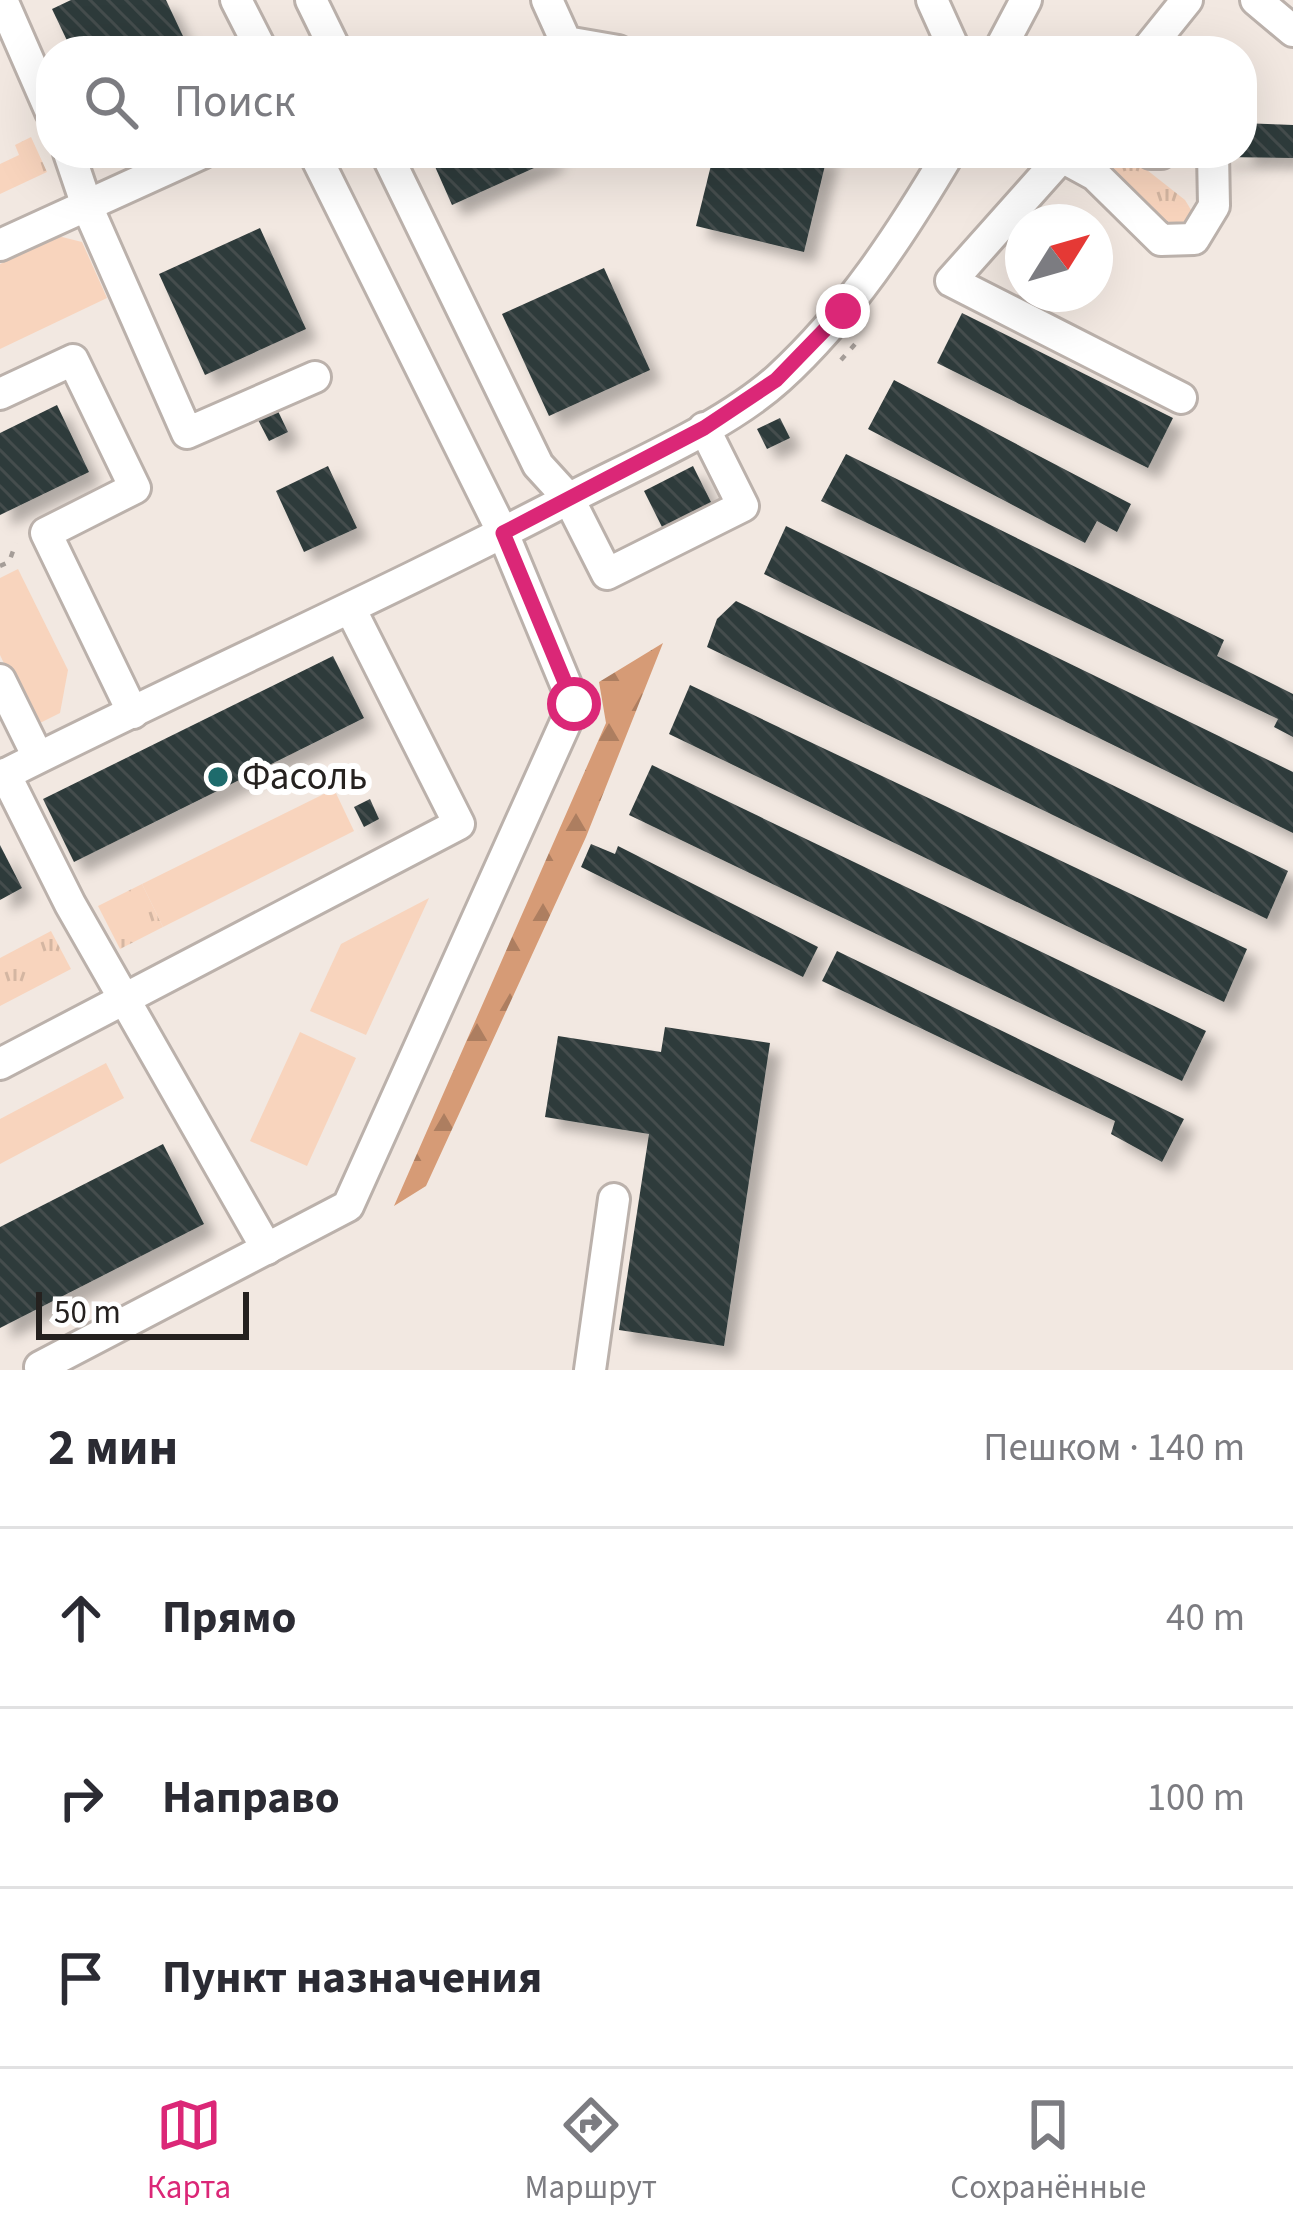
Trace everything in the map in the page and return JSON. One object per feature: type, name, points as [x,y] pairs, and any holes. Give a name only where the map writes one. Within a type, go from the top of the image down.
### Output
[{"type":"street","points":[[2,0],[36,78]]},
{"type":"street","points":[[236,0],[254,36]]},
{"type":"street","points":[[311,0],[329,36]]},
{"type":"street","points":[[547,0],[563,36]]},
{"type":"street","points":[[932,0],[948,36]]},
{"type":"street","points":[[1007,36],[1026,0]]},
{"type":"street","points":[[1159,36],[1187,0]]},
{"type":"street","points":[[1256,0],[1293,31]]},
{"type":"street","points":[[74,168],[187,434],[315,377]]},
{"type":"street","points":[[0,245],[169,168]]},
{"type":"street","points":[[40,1367],[348,1206],[574,704],[503,533],[321,168]]},
{"type":"street","points":[[393,168],[538,465],[569,499],[607,574],[743,506],[704,428]]},
{"type":"street","points":[[267,1249],[70,904],[3,776],[351,610],[704,428],[776,380],[843,311],[940,168]]},
{"type":"street","points":[[1051,168],[951,281],[1180,398]]},
{"type":"street","points":[[1084,168],[1161,240],[1194,239],[1214,206],[1213,168]]},
{"type":"street","points":[[0,394],[73,360],[135,488],[46,533],[134,713]]},
{"type":"street","points":[[0,1064],[459,824],[351,610]]},
{"type":"street","points":[[0,680],[38,757]]},
{"type":"street","points":[[590,1370],[614,1199]]},
{"type":"path","points":[[0,566],[9,562],[21,531]]},
{"type":"green space","points":[[31,137],[36,168],[47,172],[0,194],[0,164],[19,155],[15,145]]},
{"type":"green space","points":[[1110,168],[1144,168],[1185,200],[1196,218],[1190,226],[1172,229],[1116,180]]},
{"type":"green space","points":[[58,236],[82,242],[107,298],[0,349],[0,264]]},
{"type":"green space","points":[[18,569],[68,670],[60,713],[34,726],[0,655],[0,578]]},
{"type":"green space","points":[[663,643],[586,837],[426,1186],[394,1206],[606,723],[599,682]]},
{"type":"green space","points":[[334,789],[354,831],[163,927],[142,884]]},
{"type":"green space","points":[[142,884],[163,927],[120,949],[98,906]]},
{"type":"green space","points":[[429,898],[366,1035],[310,1011],[341,944]]},
{"type":"green space","points":[[51,931],[71,969],[0,1006],[0,958]]},
{"type":"green space","points":[[300,1032],[356,1058],[307,1166],[250,1141]]},
{"type":"green space","points":[[106,1063],[124,1098],[0,1164],[0,1119]]},
{"type":"building","points":[[71,0],[166,0],[183,36],[65,36],[52,9]]},
{"type":"building","points":[[1257,124],[1293,125],[1293,158],[1257,158]]},
{"type":"building","points":[[436,168],[534,168],[452,205]]},
{"type":"building","points":[[710,168],[824,168],[804,252],[696,226]]},
{"type":"building","points":[[260,228],[306,329],[205,375],[159,274]]},
{"type":"building","points":[[604,268],[650,370],[549,416],[502,314]]},
{"type":"building","points":[[962,313],[1173,418],[1148,468],[937,363]]},
{"type":"building","points":[[894,380],[1131,504],[1117,532],[1097,521],[1085,543],[868,429]]},
{"type":"building","points":[[57,405],[89,472],[0,515],[0,433]]},
{"type":"building","points":[[277,409],[288,432],[269,441],[257,418]]},
{"type":"building","points":[[780,418],[790,438],[767,449],[757,429]]},
{"type":"building","points":[[846,454],[1224,640],[1217,656],[1293,694],[1293,737],[1274,727],[1278,719],[821,501]]},
{"type":"building","points":[[328,466],[357,528],[304,552],[276,491]]},
{"type":"building","points":[[693,466],[713,506],[664,531],[644,491]]},
{"type":"building","points":[[786,526],[1293,772],[1293,833],[764,574]]},
{"type":"building","points":[[736,601],[1288,871],[1267,919],[707,647],[717,619]]},
{"type":"building","points":[[333,656],[364,718],[74,862],[43,799]]},
{"type":"building","points":[[690,685],[1247,949],[1224,1002],[669,734]]},
{"type":"building","points":[[652,765],[1206,1031],[1182,1081],[629,815]]},
{"type":"building","points":[[370,799],[379,819],[364,827],[354,807]]},
{"type":"building","points":[[591,844],[615,854],[618,846],[818,947],[803,977],[581,867]]},
{"type":"building","points":[[0,845],[22,888],[0,900]]},
{"type":"building","points":[[837,951],[1184,1119],[1162,1162],[1111,1134],[1115,1121],[822,981]]},
{"type":"building","points":[[665,1027],[770,1043],[724,1346],[619,1330],[649,1134],[545,1117],[558,1036],[661,1052]]},
{"type":"building","points":[[163,1144],[204,1224],[0,1328],[0,1227]]},
{"type":"place","name":"Фасоль","points":[[218,777]]},
{"type":"route","points":[[574,704],[503,533],[704,428],[776,380],[843,311]]}]
